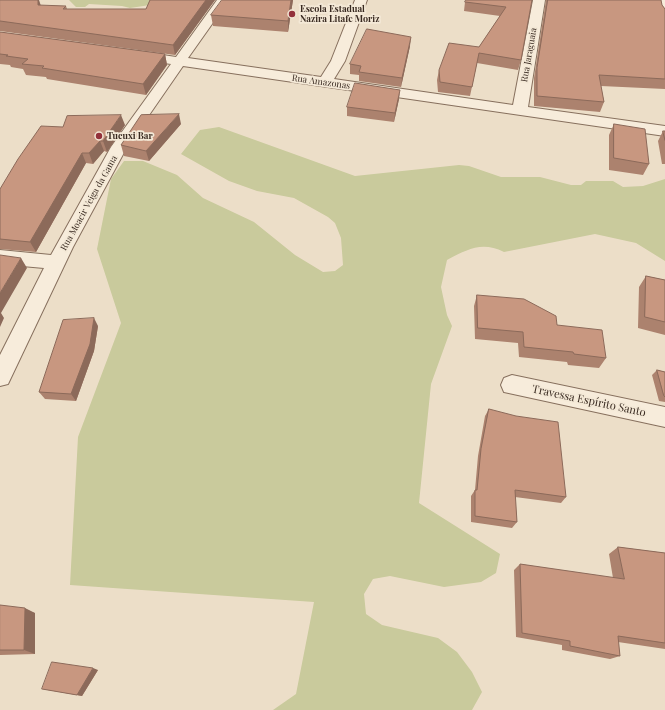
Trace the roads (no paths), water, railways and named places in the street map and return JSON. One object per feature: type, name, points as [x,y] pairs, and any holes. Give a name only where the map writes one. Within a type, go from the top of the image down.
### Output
[{"type":"street","name":"Rua Moacir Veiga da Gama","points":[[0,377],[57,262],[119,147],[223,0]]},
{"type":"street","points":[[324,83],[338,61],[361,0]]},
{"type":"street","name":"Rua Jaraguaia","points":[[520,110],[539,0]]},
{"type":"street","points":[[664,0],[665,14]]},
{"type":"street","name":"Rua Amazonas","points":[[126,53],[324,83],[665,131]]},
{"type":"street","points":[[0,257],[57,262]]},
{"type":"street","name":"Travessa Espírito Santo","points":[[512,385],[665,417]]},
{"type":"place","name":"Escola Estadual Nazira Litafe Moriz","points":[[292,14]]},
{"type":"place","name":"Tucuxi Bar","points":[[99,136]]}]
